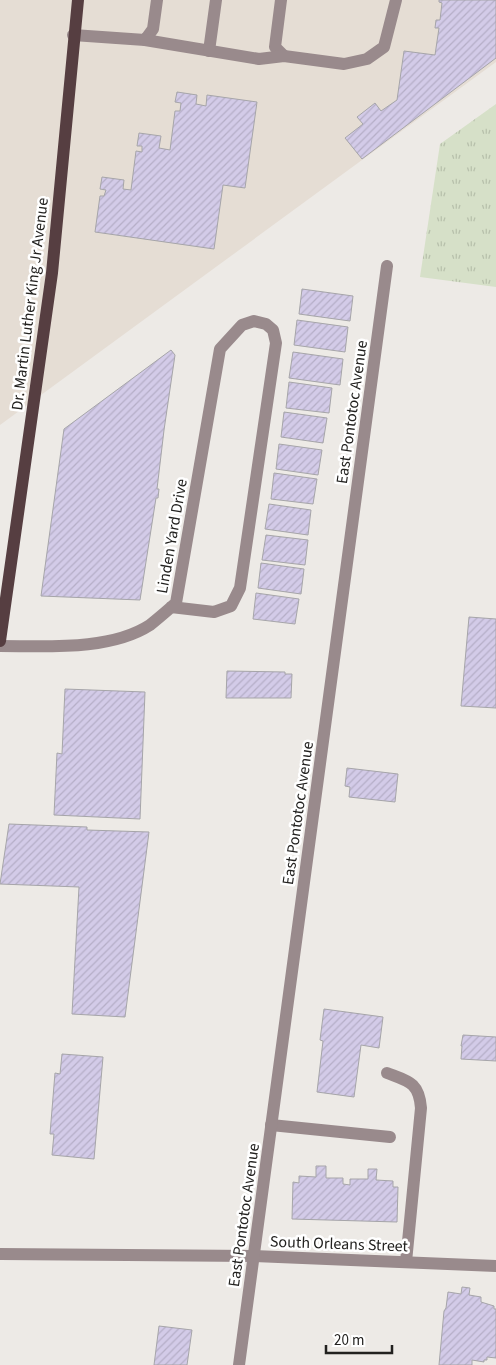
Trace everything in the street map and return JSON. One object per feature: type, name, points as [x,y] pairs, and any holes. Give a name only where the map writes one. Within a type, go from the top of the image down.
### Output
[{"type":"main road","name":"Dr. Martin Luther King Jr Avenue","points":[[0,641],[52,273],[78,0]]},
{"type":"street","points":[[145,40],[153,29],[157,0]]},
{"type":"street","points":[[209,51],[216,0]]},
{"type":"street","points":[[281,0],[275,47],[284,56]]},
{"type":"street","points":[[74,35],[145,40],[259,59],[284,56],[344,64],[367,59],[384,47],[396,0]]},
{"type":"street","name":"East Pontotoc Avenue","points":[[239,1365],[387,266]]},
{"type":"street","name":"Linden Yard Drive","points":[[0,646],[70,646],[114,640],[149,626],[176,603],[220,349],[242,325],[254,321],[266,324],[274,330],[276,342],[240,588],[231,606],[214,612],[171,608]]},
{"type":"street","points":[[387,1073],[411,1082],[420,1097],[421,1108],[406,1262]]},
{"type":"street","points":[[271,1125],[390,1137]]},
{"type":"street","name":"South Orleans Street","points":[[0,1254],[253,1256],[496,1266]]},
{"type":"shaded area","points":[[0,0],[496,0],[496,62],[0,425]]},
{"type":"green space","points":[[496,104],[496,287],[420,277],[440,144]]},
{"type":"building","points":[[439,0],[496,0],[496,58],[362,159],[345,138],[363,124],[357,117],[375,103],[381,111],[397,100],[404,51],[435,55],[439,28],[435,28],[436,20],[440,20],[442,3]]},
{"type":"building","points":[[177,92],[197,95],[196,104],[206,106],[207,95],[257,102],[245,188],[223,185],[214,249],[95,232],[100,196],[104,196],[106,190],[100,189],[102,177],[124,180],[123,189],[131,190],[136,151],[142,152],[142,146],[137,146],[139,133],[161,136],[159,148],[170,150],[175,111],[180,111],[181,103],[175,102]]},
{"type":"building","points":[[302,289],[353,296],[350,321],[299,314]]},
{"type":"building","points":[[297,320],[348,327],[345,352],[294,345]]},
{"type":"building","points":[[171,350],[175,355],[164,430],[157,489],[159,489],[158,498],[156,498],[140,600],[41,596],[64,429]]},
{"type":"building","points":[[293,352],[343,359],[340,385],[289,378]]},
{"type":"building","points":[[289,382],[332,388],[329,413],[286,408]]},
{"type":"building","points":[[284,412],[327,418],[323,443],[281,437]]},
{"type":"building","points":[[279,444],[322,450],[318,475],[276,469]]},
{"type":"building","points":[[274,473],[317,479],[313,504],[271,499]]},
{"type":"building","points":[[269,504],[311,510],[308,535],[265,529]]},
{"type":"building","points":[[266,535],[308,540],[305,565],[262,560]]},
{"type":"building","points":[[261,563],[304,569],[301,594],[258,588]]},
{"type":"building","points":[[256,593],[299,599],[295,624],[253,619]]},
{"type":"building","points":[[469,617],[496,619],[496,708],[461,706]]},
{"type":"building","points":[[227,671],[285,672],[285,674],[292,674],[291,698],[226,698]]},
{"type":"building","points":[[65,689],[145,692],[140,819],[54,815],[57,753],[62,754]]},
{"type":"building","points":[[347,768],[398,774],[395,802],[349,797],[350,787],[345,786]]},
{"type":"building","points":[[9,824],[87,827],[87,830],[149,832],[125,1017],[72,1014],[79,887],[0,884]]},
{"type":"building","points":[[324,1009],[383,1017],[379,1048],[361,1045],[354,1097],[317,1092],[323,1041],[320,1040]]},
{"type":"building","points":[[463,1035],[496,1037],[496,1061],[461,1059]]},
{"type":"building","points":[[62,1054],[103,1057],[94,1159],[52,1155],[54,1134],[50,1134],[55,1073],[60,1074]]},
{"type":"building","points":[[316,1166],[326,1166],[326,1178],[343,1178],[343,1184],[350,1185],[350,1179],[368,1179],[368,1169],[377,1169],[376,1180],[393,1181],[393,1187],[398,1187],[397,1222],[292,1219],[293,1182],[299,1183],[299,1176],[316,1177]]},
{"type":"building","points":[[462,1287],[470,1288],[469,1295],[481,1297],[481,1302],[494,1306],[494,1309],[496,1309],[496,1358],[487,1357],[487,1360],[484,1360],[484,1362],[472,1360],[472,1365],[439,1365],[444,1311],[448,1292],[461,1294]]},
{"type":"building","points":[[159,1326],[192,1330],[187,1365],[154,1365]]}]
